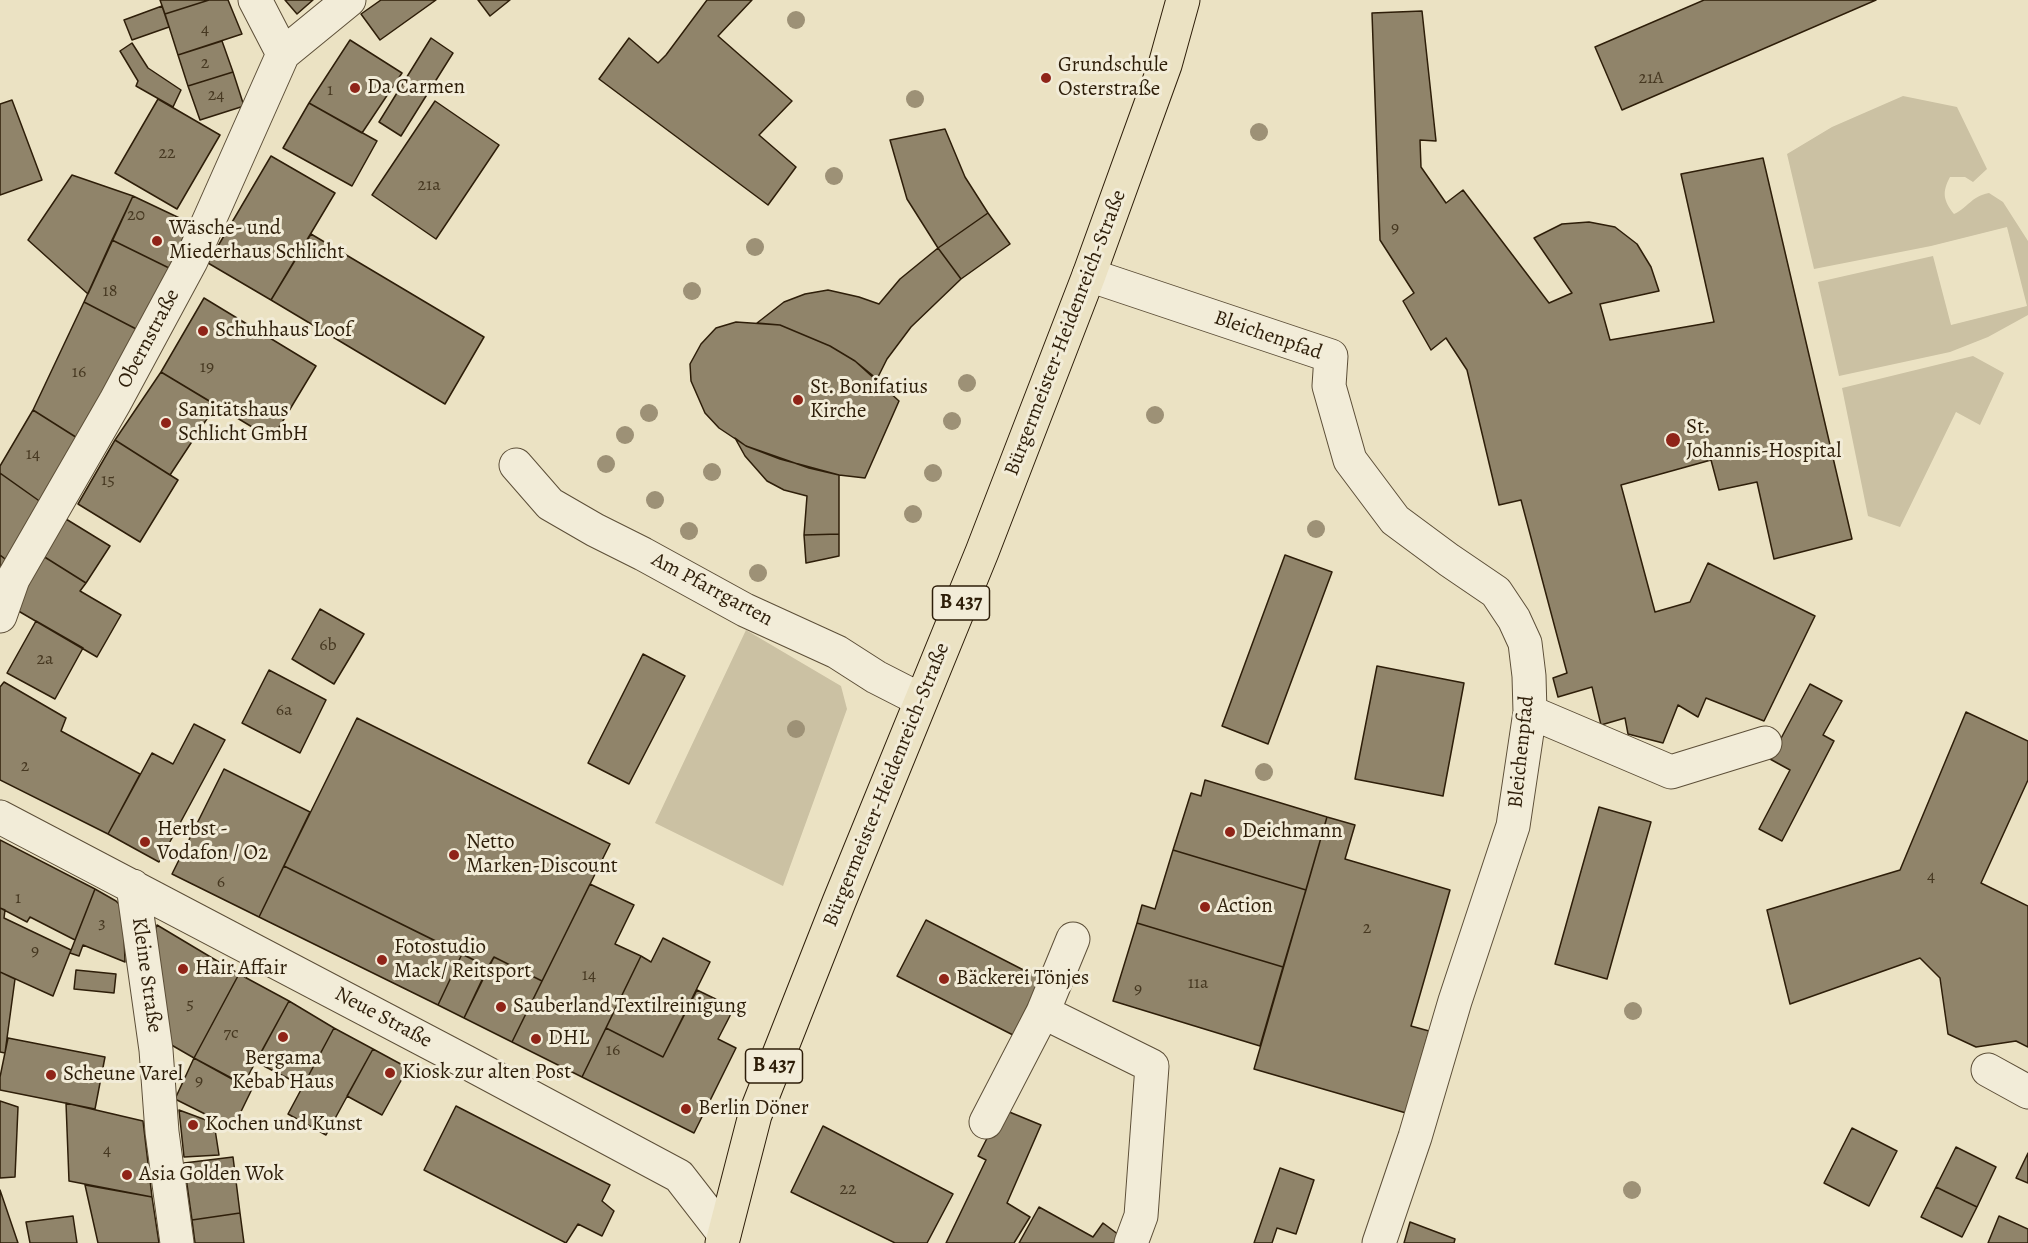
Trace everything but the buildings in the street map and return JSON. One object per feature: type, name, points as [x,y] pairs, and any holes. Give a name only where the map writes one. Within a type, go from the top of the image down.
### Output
[{"type":"main road","name":"Bürgermeister-Heidenreich-Straße","points":[[729,1241],[755,1115],[982,552],[1089,275],[1165,65],[1183,0]]},
{"type":"street","points":[[255,0],[283,54],[349,0]]},
{"type":"street","name":"Obernstraße","points":[[0,616],[13,579],[115,402],[191,261],[283,54]]},
{"type":"street","name":"Bleichenpfad","points":[[1089,275],[1331,356],[1329,386],[1350,459],[1395,520],[1496,592],[1514,619],[1525,643],[1530,712],[1513,826],[1455,1000],[1415,1137],[1379,1243]]},
{"type":"street","name":"Am Pfarrgarten","points":[[516,465],[550,504],[577,520],[745,610],[837,652],[876,677],[921,700]]},
{"type":"street","points":[[1530,712],[1671,772],[1765,743]]},
{"type":"street","name":"Neue Straße","points":[[0,817],[679,1176],[729,1241]]},
{"type":"street","name":"Kleine Straße","points":[[133,886],[156,1050],[162,1132],[177,1243]]},
{"type":"street","points":[[986,1122],[1043,1012],[1073,939]]},
{"type":"street","points":[[1043,1012],[1152,1066],[1141,1216],[1131,1243]]},
{"type":"street","points":[[1988,1070],[2028,1092]]},
{"type":"shaded area","points":[[1903,96],[1957,107],[1987,169],[1973,182],[1965,177],[1950,177],[1945,192],[1946,200],[1954,214],[1978,197],[1989,193],[2003,202],[2028,241],[2028,315],[1988,337],[1950,352],[1839,376],[1818,282],[1933,256],[1951,325],[2027,306],[2007,227],[1931,246],[1814,269],[1787,154],[1832,127]]},
{"type":"shaded area","points":[[1973,356],[2004,373],[1980,425],[1956,412],[1900,527],[1868,516],[1842,388]]},
{"type":"shaded area","points":[[746,630],[841,686],[847,709],[783,886],[655,823]]},
{"type":"place","name":"Grundschule Osterstraße","points":[[1046,78]]},
{"type":"place","name":"Da Carmen","points":[[355,88]]},
{"type":"place","name":"Wäsche- und Miederhaus Schlicht","points":[[157,241]]},
{"type":"place","name":"Schuhhaus Loof","points":[[203,331]]},
{"type":"place","name":"St. Bonifatius Kirche","points":[[798,400]]},
{"type":"place","name":"Sanitätshaus Schlicht GmbH","points":[[166,423]]},
{"type":"place","name":"St. Johannis-Hospital","points":[[1673,440]]},
{"type":"place","name":"Deichmann","points":[[1230,832]]},
{"type":"place","name":"Herbst - Vodafon / O2","points":[[145,842]]},
{"type":"place","name":"Netto Marken-Discount","points":[[454,855]]},
{"type":"place","name":"Action","points":[[1205,907]]},
{"type":"place","name":"Fotostudio Mack/ Reitsport","points":[[382,960]]},
{"type":"place","name":"Hair Affair","points":[[183,969]]},
{"type":"place","name":"Bäckerei Tönjes","points":[[944,979]]},
{"type":"place","name":"Sauberland Textilreinigung","points":[[501,1007]]},
{"type":"place","name":"Bergama Kebab Haus","points":[[283,1037]]},
{"type":"place","name":"DHL","points":[[536,1039]]},
{"type":"place","name":"Kiosk zur alten Post","points":[[390,1073]]},
{"type":"place","name":"Scheune Varel","points":[[51,1075]]},
{"type":"place","name":"Berlin Döner","points":[[686,1109]]},
{"type":"place","name":"Kochen und Kunst","points":[[193,1125]]},
{"type":"place","name":"Asia Golden Wok","points":[[127,1175]]}]
